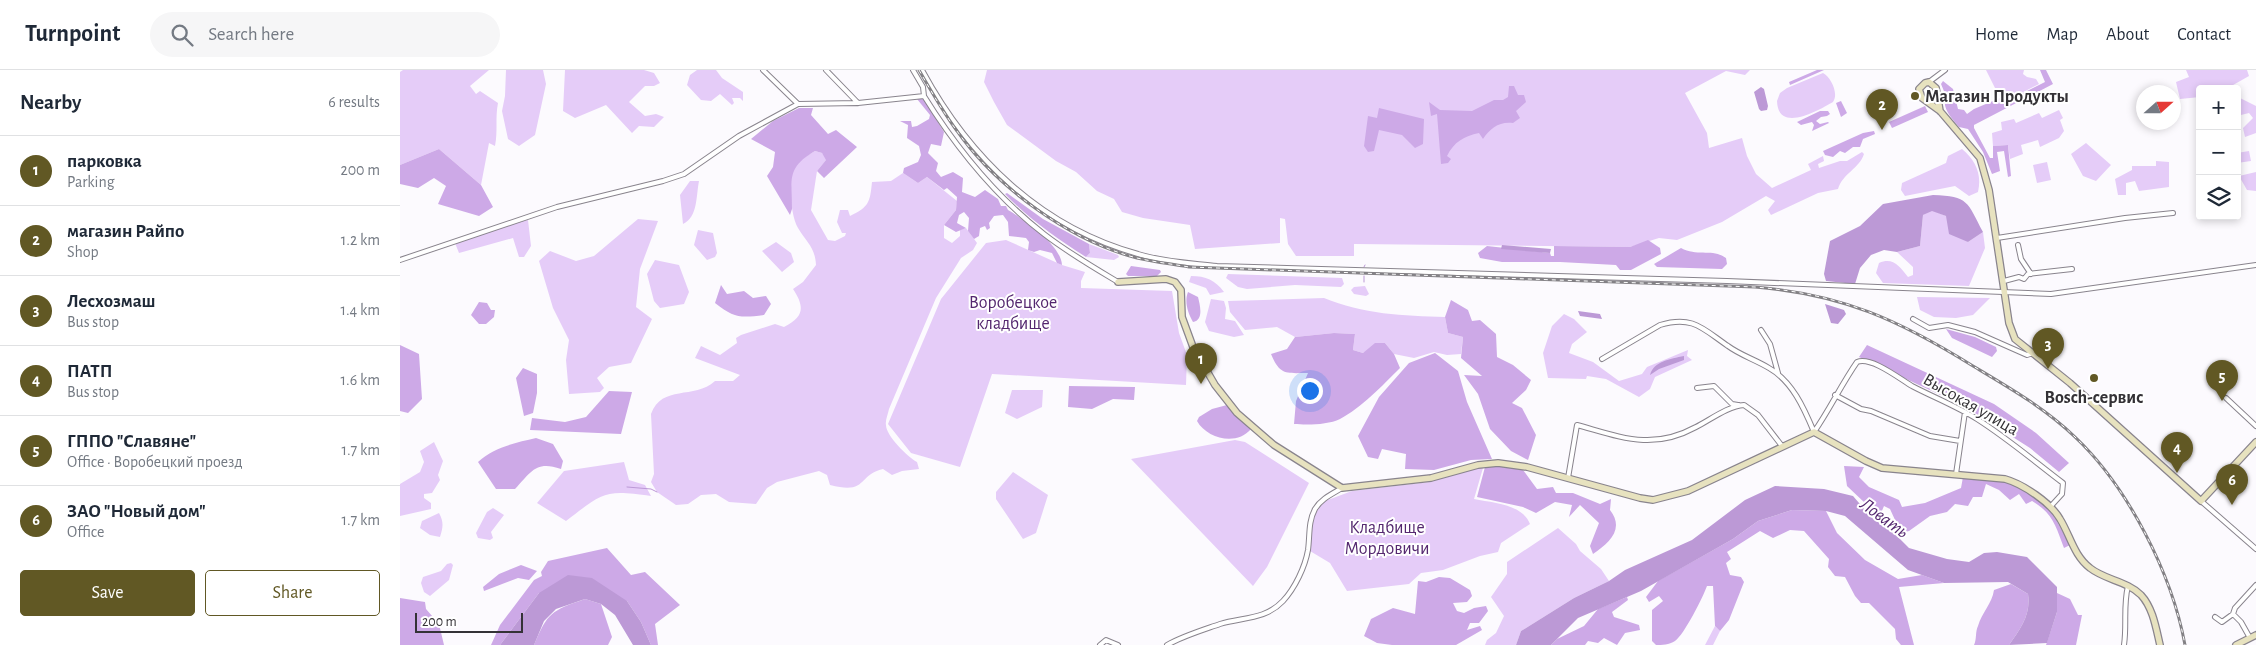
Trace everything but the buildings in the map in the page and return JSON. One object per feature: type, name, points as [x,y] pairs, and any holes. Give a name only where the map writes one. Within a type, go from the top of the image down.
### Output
[{"type":"street","points":[[763,70],[798,104]]},
{"type":"street","points":[[826,70],[858,103]]},
{"type":"street","points":[[913,70],[923,87],[924,96],[947,133],[974,168],[1010,205],[1045,235],[1118,282],[1166,279],[1175,282],[1181,290],[1182,316],[1193,347],[1215,385],[1237,413],[1274,444],[1342,488]]},
{"type":"street","points":[[922,70],[963,136],[999,175],[1032,202],[1063,223],[1105,243],[1138,254],[1175,262],[1217,266],[1727,281],[2006,294],[2051,294],[2256,265]]},
{"type":"street","points":[[1945,70],[1929,82],[1921,85],[1920,94],[1926,102],[1940,111],[1980,158],[1989,190],[2012,333],[2015,340],[2070,383],[2256,549]]},
{"type":"street","points":[[1929,82],[1936,88],[1940,111]]},
{"type":"street","points":[[400,260],[564,205],[664,181],[684,174],[739,136],[798,104],[858,103],[924,96]]},
{"type":"street","points":[[1997,238],[2126,218],[2173,214]]},
{"type":"street","points":[[2018,245],[2021,259],[2031,274]]},
{"type":"street","points":[[2004,281],[2018,278],[2024,279],[2031,274],[2072,269]]},
{"type":"street","points":[[1913,318],[1929,328],[1948,325],[1958,327],[1982,334],[2026,355],[2033,354]]},
{"type":"street","points":[[1602,359],[1660,325],[1685,321],[1705,328],[1728,347],[1778,374],[1797,396],[1814,432],[1877,466],[2010,480],[2051,506],[2084,562],[2091,569],[2128,586],[2141,595],[2148,607],[2160,645]]},
{"type":"street","points":[[1761,330],[1770,344],[1778,374]]},
{"type":"street","name":"Высокая улица","points":[[1835,395],[1857,362],[1861,360],[1892,372],[1912,386],[1965,412],[2022,450],[2063,483],[2062,494],[2051,506]]},
{"type":"street","points":[[1697,388],[1714,386],[1732,404],[1750,408],[1758,415],[1782,446]]},
{"type":"street","points":[[1167,645],[1221,624],[1264,615],[1279,605],[1291,591],[1305,562],[1311,519],[1316,508],[1324,499],[1342,488],[1431,478],[1478,465],[1498,463],[1527,467],[1653,500],[1688,491],[1814,432],[1830,409],[1835,395],[1861,409],[1871,410],[1930,436],[1960,441]]},
{"type":"street","points":[[2226,398],[2256,426]]},
{"type":"street","points":[[1568,478],[1577,425],[1643,442],[1676,436],[1738,406]]},
{"type":"street","points":[[1956,474],[1965,412]]},
{"type":"street","points":[[2201,501],[2256,442]]},
{"type":"street","points":[[2215,617],[2222,622],[2232,614],[2235,608],[2256,585]]},
{"type":"street","points":[[2124,645],[2127,626],[2124,599],[2128,586]]},
{"type":"street","points":[[2232,614],[2253,637],[2236,645]]},
{"type":"street","points":[[1100,645],[1106,640],[1118,645]]},
{"type":"green space","points":[[403,70],[489,70],[470,86],[476,94],[480,91],[498,103],[495,146],[489,143],[481,185],[439,149],[400,165],[400,72]]},
{"type":"green space","points":[[506,70],[543,70],[546,84],[535,135],[519,146],[508,139],[502,111],[505,96]]},
{"type":"green space","points":[[565,70],[644,70],[654,73],[660,83],[654,86],[645,86],[629,102],[645,116],[656,114],[664,117],[654,127],[639,126],[632,133],[606,105],[575,118],[563,111]]},
{"type":"green space","points":[[697,70],[716,70],[722,78],[743,92],[743,101],[740,98],[732,98],[734,103],[732,105],[720,94],[711,101],[701,100],[687,85],[690,75]]},
{"type":"green space","points":[[987,70],[1750,70],[1745,75],[1726,71],[1685,93],[1707,133],[1709,148],[1742,138],[1747,156],[1756,174],[1772,188],[1811,170],[1808,164],[1823,156],[1824,161],[1818,164],[1819,168],[1840,161],[1847,161],[1862,152],[1864,154],[1859,164],[1843,179],[1838,189],[1818,193],[1771,215],[1768,210],[1775,201],[1766,196],[1722,222],[1677,240],[1659,238],[1630,247],[1354,244],[1354,256],[1296,256],[1288,244],[1285,219],[1280,218],[1280,243],[1195,249],[1190,225],[1143,218],[1122,212],[1114,199],[1097,191],[1076,172],[1056,161],[1007,125],[984,82]]},
{"type":"green space","points":[[1986,70],[2024,70],[2023,74],[2036,79],[2039,84],[2008,100],[2000,98]]},
{"type":"green space","points":[[2186,70],[2247,70],[2249,76],[2233,85],[2196,85],[2196,97],[2181,99],[2181,85],[2177,85],[2176,82],[2189,77]]},
{"type":"green space","points":[[1823,73],[1829,78],[1835,90],[1833,102],[1800,117],[1791,118],[1784,116],[1779,111],[1777,101],[1780,93],[1787,88]]},
{"type":"green space","points":[[2241,98],[2256,106],[2256,133],[2245,137],[2243,128],[2253,118],[2249,113],[2241,115]]},
{"type":"green space","points":[[2059,110],[2063,118],[2060,120],[2064,131],[2059,138],[2040,147],[2038,140],[2021,145],[2023,154],[2010,159],[2008,145],[1993,146],[1992,133],[2002,130],[2001,122],[2014,119],[2016,123],[2039,113],[2042,118]]},
{"type":"green space","points":[[2086,143],[2111,165],[2096,181],[2083,176],[2071,154]]},
{"type":"green space","points":[[1962,149],[1977,168],[1979,179],[1978,192],[1969,196],[1955,186],[1905,196],[1901,190],[1902,183],[1946,163],[1948,156]]},
{"type":"green space","points":[[815,151],[822,153],[827,159],[817,171],[811,210],[828,240],[835,241],[845,236],[846,233],[842,233],[837,222],[840,210],[848,210],[850,216],[856,213],[865,207],[869,199],[872,182],[891,181],[903,173],[918,183],[927,177],[957,201],[956,210],[944,225],[944,238],[952,243],[960,236],[960,230],[966,228],[977,243],[973,250],[961,258],[936,298],[889,409],[886,422],[887,430],[903,451],[917,462],[919,469],[902,471],[892,475],[883,469],[869,475],[857,486],[851,488],[830,485],[827,475],[819,471],[777,482],[767,488],[756,504],[729,502],[716,494],[701,495],[688,504],[676,505],[657,492],[651,482],[654,474],[651,414],[656,405],[671,395],[698,390],[707,387],[715,381],[733,381],[740,375],[695,358],[701,346],[720,355],[737,343],[736,338],[741,335],[775,324],[784,327],[799,315],[801,306],[793,289],[803,282],[816,265],[812,249],[796,223],[792,208],[791,176],[797,164]]},
{"type":"green space","points":[[2249,151],[2251,161],[2241,162],[2241,152]]},
{"type":"green space","points":[[2156,161],[2169,162],[2169,187],[2139,191],[2135,181],[2126,183],[2126,195],[2118,195],[2115,179],[2132,170],[2132,166],[2156,166]]},
{"type":"green space","points":[[2047,162],[2051,180],[2037,183],[2033,165]]},
{"type":"green space","points":[[2256,172],[2256,191],[2247,190],[2241,180],[2241,176]]},
{"type":"green space","points":[[690,181],[699,181],[697,199],[694,211],[688,221],[683,224],[680,195]]},
{"type":"green space","points":[[1932,210],[1946,216],[1968,242],[1983,232],[1985,248],[1969,286],[1883,283],[1876,273],[1879,263],[1884,261],[1895,264],[1908,277],[1913,275],[1913,267],[1897,252],[1920,246],[1923,215]]},
{"type":"green space","points":[[638,219],[658,221],[640,269],[636,307],[652,319],[631,363],[609,367],[597,378],[604,388],[600,392],[569,394],[566,360],[569,340],[553,308],[539,261],[550,251],[576,261],[594,256]]},
{"type":"green space","points":[[528,220],[531,246],[524,257],[519,257],[513,238],[459,253],[455,243],[517,222]]},
{"type":"green space","points":[[698,230],[713,233],[717,253],[715,257],[707,260],[694,245]]},
{"type":"green space","name":"Воробецкое кладбище","points":[[1006,240],[1062,265],[1085,272],[1081,281],[1081,288],[1172,291],[1179,333],[1187,355],[1186,385],[992,374],[960,467],[911,453],[888,424],[941,299],[986,243]]},
{"type":"green space","points":[[776,242],[791,253],[794,262],[782,272],[762,251]]},
{"type":"green space","points":[[1089,244],[1119,257],[1114,260],[1086,257],[1090,253]]},
{"type":"green space","points":[[655,260],[679,265],[689,292],[684,304],[660,308],[654,301],[647,274]]},
{"type":"green space","points":[[1228,274],[1342,278],[1344,284],[1341,287],[1295,285],[1247,289],[1238,287],[1226,278]]},
{"type":"green space","points":[[1191,276],[1210,280],[1217,284],[1224,292],[1210,295],[1206,288],[1189,282]]},
{"type":"green space","points":[[1365,286],[1369,294],[1366,296],[1354,294],[1351,290],[1354,287]]},
{"type":"green space","points":[[1917,297],[1990,298],[1973,315],[1956,318],[1934,317],[1920,310]]},
{"type":"green space","points":[[1324,298],[1368,311],[1399,315],[1445,317],[1448,333],[1463,337],[1461,354],[1447,355],[1434,352],[1414,358],[1394,354],[1385,343],[1363,353],[1353,350],[1355,334],[1334,333],[1295,337],[1277,327],[1245,330],[1230,312],[1228,301]]},
{"type":"green space","points":[[1211,299],[1224,301],[1226,308],[1225,319],[1235,321],[1244,335],[1234,337],[1209,331],[1205,322]]},
{"type":"green space","points":[[1564,314],[1574,319],[1587,332],[1572,344],[1569,353],[1593,362],[1619,381],[1642,374],[1647,367],[1688,350],[1687,356],[1692,360],[1655,377],[1650,389],[1639,397],[1606,379],[1587,376],[1586,379],[1548,378],[1543,353],[1552,326]]},
{"type":"green space","points":[[1012,390],[1043,390],[1042,407],[1017,419],[1005,413]]},
{"type":"green space","points":[[1235,440],[1245,442],[1309,483],[1267,567],[1253,586],[1131,459]]},
{"type":"green space","points":[[434,442],[443,461],[438,475],[440,480],[432,493],[424,494],[424,498],[431,503],[431,509],[400,516],[400,484],[420,472],[424,462],[420,451]]},
{"type":"green space","points":[[624,462],[629,480],[645,485],[651,496],[623,493],[604,495],[588,504],[566,521],[537,503],[564,471]]},
{"type":"green space","name":"Кладбище Мордовичи","points":[[1483,468],[1474,499],[1514,508],[1526,517],[1530,524],[1501,543],[1498,552],[1480,556],[1443,570],[1421,573],[1409,584],[1347,591],[1330,563],[1310,551],[1312,521],[1317,509],[1325,501],[1352,491],[1430,482],[1445,475]]},
{"type":"green space","points":[[1013,472],[1048,495],[1036,533],[1023,539],[996,499],[996,492]]},
{"type":"green space","points":[[493,508],[504,515],[491,532],[493,538],[490,540],[478,538],[476,533],[487,512]]},
{"type":"green space","points":[[439,513],[442,519],[440,537],[430,535],[420,528],[422,521]]},
{"type":"green space","points":[[1558,528],[1601,569],[1609,581],[1574,598],[1521,631],[1516,645],[1485,645],[1487,640],[1496,633],[1504,616],[1491,597],[1507,574],[1507,562]]},
{"type":"green space","points":[[451,563],[453,565],[449,580],[430,596],[424,592],[421,583],[423,577],[441,571],[447,564]]},
{"type":"green space","points":[[1715,626],[1720,631],[1713,645],[1705,645]]},
{"type":"shaded area","points":[[1817,70],[1824,70],[1790,85],[1789,82]]},
{"type":"shaded area","points":[[2040,70],[2046,70],[2053,84],[1974,125],[1990,158],[1993,158],[1993,146],[2008,145],[2011,176],[2008,177],[2004,151],[1997,152],[2000,171],[1992,174],[1983,152],[1968,129],[1959,127],[1948,113],[1945,105],[1946,96],[1941,84],[1943,81],[1953,89],[1958,109],[1964,110],[1967,114],[2000,98],[2009,100],[2045,82]]},
{"type":"shaded area","points":[[1509,86],[1514,86],[1518,95],[1524,95],[1526,102],[1516,111],[1520,118],[1513,123],[1504,123],[1496,126],[1483,139],[1479,133],[1464,138],[1456,143],[1450,151],[1447,156],[1451,159],[1448,163],[1441,164],[1437,114],[1431,116],[1429,102],[1440,110],[1472,111],[1494,100],[1503,100],[1508,97]]},
{"type":"shaded area","points":[[1761,87],[1764,89],[1768,106],[1767,110],[1761,111],[1754,92]]},
{"type":"shaded area","points":[[923,98],[944,132],[941,146],[931,144],[928,153],[938,163],[936,171],[941,177],[953,172],[963,178],[962,192],[975,197],[985,190],[998,199],[1001,206],[1006,206],[1008,210],[1049,241],[1056,249],[1062,265],[1057,263],[1052,253],[1028,250],[1029,242],[1026,238],[1009,236],[1008,222],[1003,215],[994,216],[989,223],[990,228],[987,230],[985,226],[980,228],[979,236],[974,239],[968,231],[969,218],[964,212],[959,215],[957,223],[966,228],[956,232],[944,225],[956,210],[957,197],[947,188],[944,190],[927,177],[918,183],[903,173],[904,168],[918,162],[921,155],[919,146],[907,138],[908,125],[900,121],[911,121],[912,127],[929,119],[930,115],[917,99]]},
{"type":"shaded area","points":[[1841,101],[1847,113],[1841,117],[1836,103]]},
{"type":"shaded area","points":[[1925,106],[1928,112],[1892,128],[1889,122]]},
{"type":"shaded area","points":[[799,108],[813,108],[811,115],[828,134],[836,130],[857,147],[824,178],[817,171],[826,160],[822,153],[815,151],[799,163],[793,175],[792,209],[790,215],[767,176],[773,167],[775,152],[751,139],[773,121]]},
{"type":"shaded area","points":[[1379,108],[1424,119],[1423,144],[1415,148],[1402,135],[1379,130],[1374,151],[1368,152],[1364,146],[1368,116],[1377,118]]},
{"type":"shaded area","points":[[1820,111],[1828,111],[1830,114],[1816,121],[1820,124],[1829,123],[1812,131],[1814,125],[1812,122],[1801,125],[1797,122]]},
{"type":"shaded area","points":[[1874,131],[1875,134],[1863,139],[1860,147],[1853,147],[1845,153],[1840,151],[1833,157],[1825,155],[1823,151],[1863,133]]},
{"type":"shaded area","points":[[439,149],[481,185],[493,207],[479,216],[438,204],[446,186],[434,178],[418,188],[400,184],[400,165]]},
{"type":"shaded area","points":[[1007,193],[1043,219],[1089,244],[1090,253],[1086,257],[1054,236],[1024,212],[1005,194]]},
{"type":"shaded area","points":[[1933,195],[1960,199],[1970,207],[1983,232],[1968,242],[1949,234],[1946,216],[1932,211],[1923,215],[1920,246],[1897,252],[1884,250],[1871,255],[1860,268],[1855,284],[1826,281],[1824,274],[1830,241],[1860,226],[1883,204]]},
{"type":"shaded area","points":[[1648,240],[1660,248],[1661,254],[1631,270],[1620,270],[1616,265],[1560,262],[1502,262],[1480,258],[1478,253],[1487,246],[1550,253],[1551,256],[1554,256],[1554,246],[1630,247]]},
{"type":"shaded area","points":[[1502,245],[1551,249],[1550,253],[1501,249]]},
{"type":"shaded area","points":[[1681,248],[1687,251],[1721,255],[1726,258],[1727,264],[1722,269],[1657,267],[1654,264]]},
{"type":"shaded area","points":[[1131,266],[1160,270],[1161,272],[1157,276],[1128,276],[1126,274]]},
{"type":"shaded area","points":[[721,285],[727,294],[744,291],[753,298],[766,296],[771,304],[764,315],[738,316],[727,312],[715,303]]},
{"type":"shaded area","points":[[1188,292],[1198,297],[1200,304],[1199,318],[1193,322],[1187,307]]},
{"type":"shaded area","points":[[1451,300],[1468,310],[1472,321],[1480,320],[1496,334],[1497,357],[1513,365],[1531,380],[1526,390],[1512,403],[1522,408],[1536,435],[1528,460],[1511,451],[1490,429],[1478,394],[1464,375],[1482,376],[1461,358],[1463,337],[1448,333],[1445,317]]},
{"type":"shaded area","points":[[479,302],[487,303],[491,310],[495,310],[494,317],[486,324],[479,324],[471,315]]},
{"type":"shaded area","points":[[1825,304],[1844,310],[1846,314],[1838,324],[1831,323]]},
{"type":"shaded area","points":[[1578,311],[1600,314],[1602,319],[1580,316]]},
{"type":"shaded area","points":[[1946,329],[1975,337],[1996,347],[1997,351],[1992,357],[1952,338]]},
{"type":"shaded area","points":[[1334,333],[1355,334],[1353,350],[1363,353],[1375,343],[1385,343],[1394,354],[1400,368],[1364,403],[1340,419],[1324,423],[1294,424],[1296,401],[1308,373],[1289,373],[1281,370],[1271,354],[1287,349],[1295,337]]},
{"type":"shaded area","points":[[400,345],[419,354],[422,399],[408,413],[400,411]]},
{"type":"shaded area","points":[[1867,345],[1994,404],[2036,433],[2069,463],[2059,472],[2030,448],[1964,406],[1859,357]]},
{"type":"shaded area","points":[[1435,353],[1458,371],[1467,402],[1492,459],[1471,460],[1434,470],[1405,469],[1406,454],[1382,449],[1378,459],[1368,457],[1358,436],[1379,397],[1409,363]]},
{"type":"shaded area","points":[[1684,356],[1684,360],[1659,369],[1650,375],[1652,370],[1659,364]]},
{"type":"shaded area","points":[[523,368],[537,374],[537,393],[533,413],[524,416],[516,378]]},
{"type":"shaded area","points":[[1069,386],[1135,387],[1134,400],[1113,399],[1092,409],[1068,407]]},
{"type":"shaded area","points":[[609,391],[632,392],[621,434],[530,430],[532,418],[565,422],[586,417]]},
{"type":"shaded area","points":[[1227,405],[1251,429],[1245,434],[1230,439],[1215,436],[1197,421],[1199,417],[1212,409]]},
{"type":"shaded area","points":[[536,438],[553,444],[563,461],[561,469],[546,466],[540,467],[530,473],[515,489],[496,489],[478,462],[498,449]]},
{"type":"shaded area","points":[[1496,466],[1523,470],[1537,489],[1553,487],[1556,493],[1573,493],[1600,504],[1611,499],[1610,510],[1616,523],[1613,535],[1605,545],[1593,554],[1590,546],[1599,523],[1580,505],[1569,517],[1572,505],[1555,502],[1536,513],[1523,507],[1477,497],[1485,467]]},
{"type":"shaded area","points":[[1844,466],[1864,467],[1859,477],[1869,487],[1899,500],[1902,507],[1925,503],[1961,488],[1963,477],[2004,480],[2012,483],[2049,507],[2070,545],[2064,548],[2053,521],[2045,510],[2032,501],[2026,504],[2019,494],[2010,500],[1999,490],[1986,484],[1982,497],[1973,497],[1968,506],[1955,504],[1947,512],[1930,516],[1909,531],[1901,533],[1890,509],[1884,506],[1881,513],[1866,504],[1847,486]]},
{"type":"shaded area","name":"Ловать","points":[[1775,486],[1824,489],[1853,496],[1872,518],[1894,533],[1909,548],[1947,559],[1969,562],[1984,553],[1997,552],[2027,557],[2057,587],[2057,612],[2047,643],[2009,645],[2024,621],[2029,602],[2028,594],[2008,582],[1944,583],[1908,570],[1845,516],[1826,511],[1792,510],[1758,521],[1733,539],[1641,591],[1578,618],[1551,645],[1516,645],[1521,631],[1574,598],[1609,581],[1625,570],[1692,540],[1745,500]]},
{"type":"shaded area","points":[[1792,510],[1826,511],[1837,533],[1865,560],[1898,579],[1922,575],[1944,583],[1899,587],[1914,645],[1901,645],[1896,639],[1895,629],[1869,603],[1861,603],[1845,577],[1835,576],[1828,567],[1829,559],[1804,531],[1790,530],[1773,538],[1760,531],[1727,552],[1731,559],[1726,563],[1730,575],[1741,577],[1744,582],[1729,620],[1720,631],[1715,626],[1713,586],[1707,586],[1693,615],[1675,641],[1656,645],[1652,641],[1652,610],[1663,601],[1659,596],[1649,602],[1646,597],[1658,581],[1733,539],[1758,521]]},
{"type":"shaded area","points":[[607,548],[631,575],[645,572],[680,605],[655,624],[658,645],[651,645],[641,622],[627,601],[539,593],[500,645],[491,645],[500,625],[534,580],[542,576],[541,572],[548,561]]},
{"type":"shaded area","points":[[521,565],[537,571],[529,580],[518,578],[484,591],[483,587],[499,574]]},
{"type":"shaded area","points":[[568,575],[592,578],[627,601],[641,622],[651,645],[633,645],[615,615],[601,604],[585,599],[556,609],[544,621],[534,645],[500,645],[539,593]]},
{"type":"shaded area","points":[[1439,577],[1450,578],[1470,590],[1472,596],[1467,602],[1453,603],[1457,611],[1464,613],[1474,608],[1486,606],[1488,611],[1479,623],[1470,623],[1467,630],[1480,626],[1482,630],[1456,645],[1392,645],[1377,643],[1364,636],[1371,619],[1393,608],[1415,614],[1418,581],[1426,582]]},
{"type":"shaded area","points":[[2011,584],[2028,594],[2028,608],[2021,627],[2009,645],[1974,645],[1977,628],[1994,590]]},
{"type":"shaded area","points":[[2057,593],[2070,599],[2078,615],[2082,615],[2076,645],[2046,645],[2057,612]]},
{"type":"shaded area","points":[[1627,597],[1628,600],[1612,612],[1614,617],[1639,625],[1640,630],[1625,633],[1617,645],[1604,638],[1598,643],[1588,641],[1585,645],[1551,645],[1557,639],[1584,626],[1598,609]]},
{"type":"shaded area","points":[[400,598],[425,602],[426,609],[439,624],[444,645],[400,645]]},
{"type":"shaded area","points":[[585,599],[601,604],[612,637],[608,645],[534,645],[547,619],[552,614]]},
{"type":"waterway","points":[[1364,276],[1364,282]]},
{"type":"waterway","points":[[627,487],[651,489],[657,492]]},
{"type":"railway","points":[[919,70],[947,116],[973,152],[1013,191],[1036,209],[1086,239],[1137,258],[1189,267],[1755,287],[1815,296],[1843,303],[1894,323],[1920,335],[2026,398],[2063,426],[2094,457],[2130,506],[2145,533],[2170,590],[2185,645]]},
{"type":"place","name":"Магазин Продукты","points":[[1915,96]]},
{"type":"place","name":"магазин Райпо","points":[[1882,130]]},
{"type":"place","name":"Лесхозмаш","points":[[2048,369]]},
{"type":"place","name":"Bosch-сервис","points":[[2094,378]]},
{"type":"place","name":"парковка","points":[[1201,384]]},
{"type":"place","name":"ГППО \"Славяне\"","points":[[2222,401]]},
{"type":"place","name":"ПАТП","points":[[2177,473]]},
{"type":"place","name":"ЗАО \"Новый дом\"","points":[[2232,505]]}]
